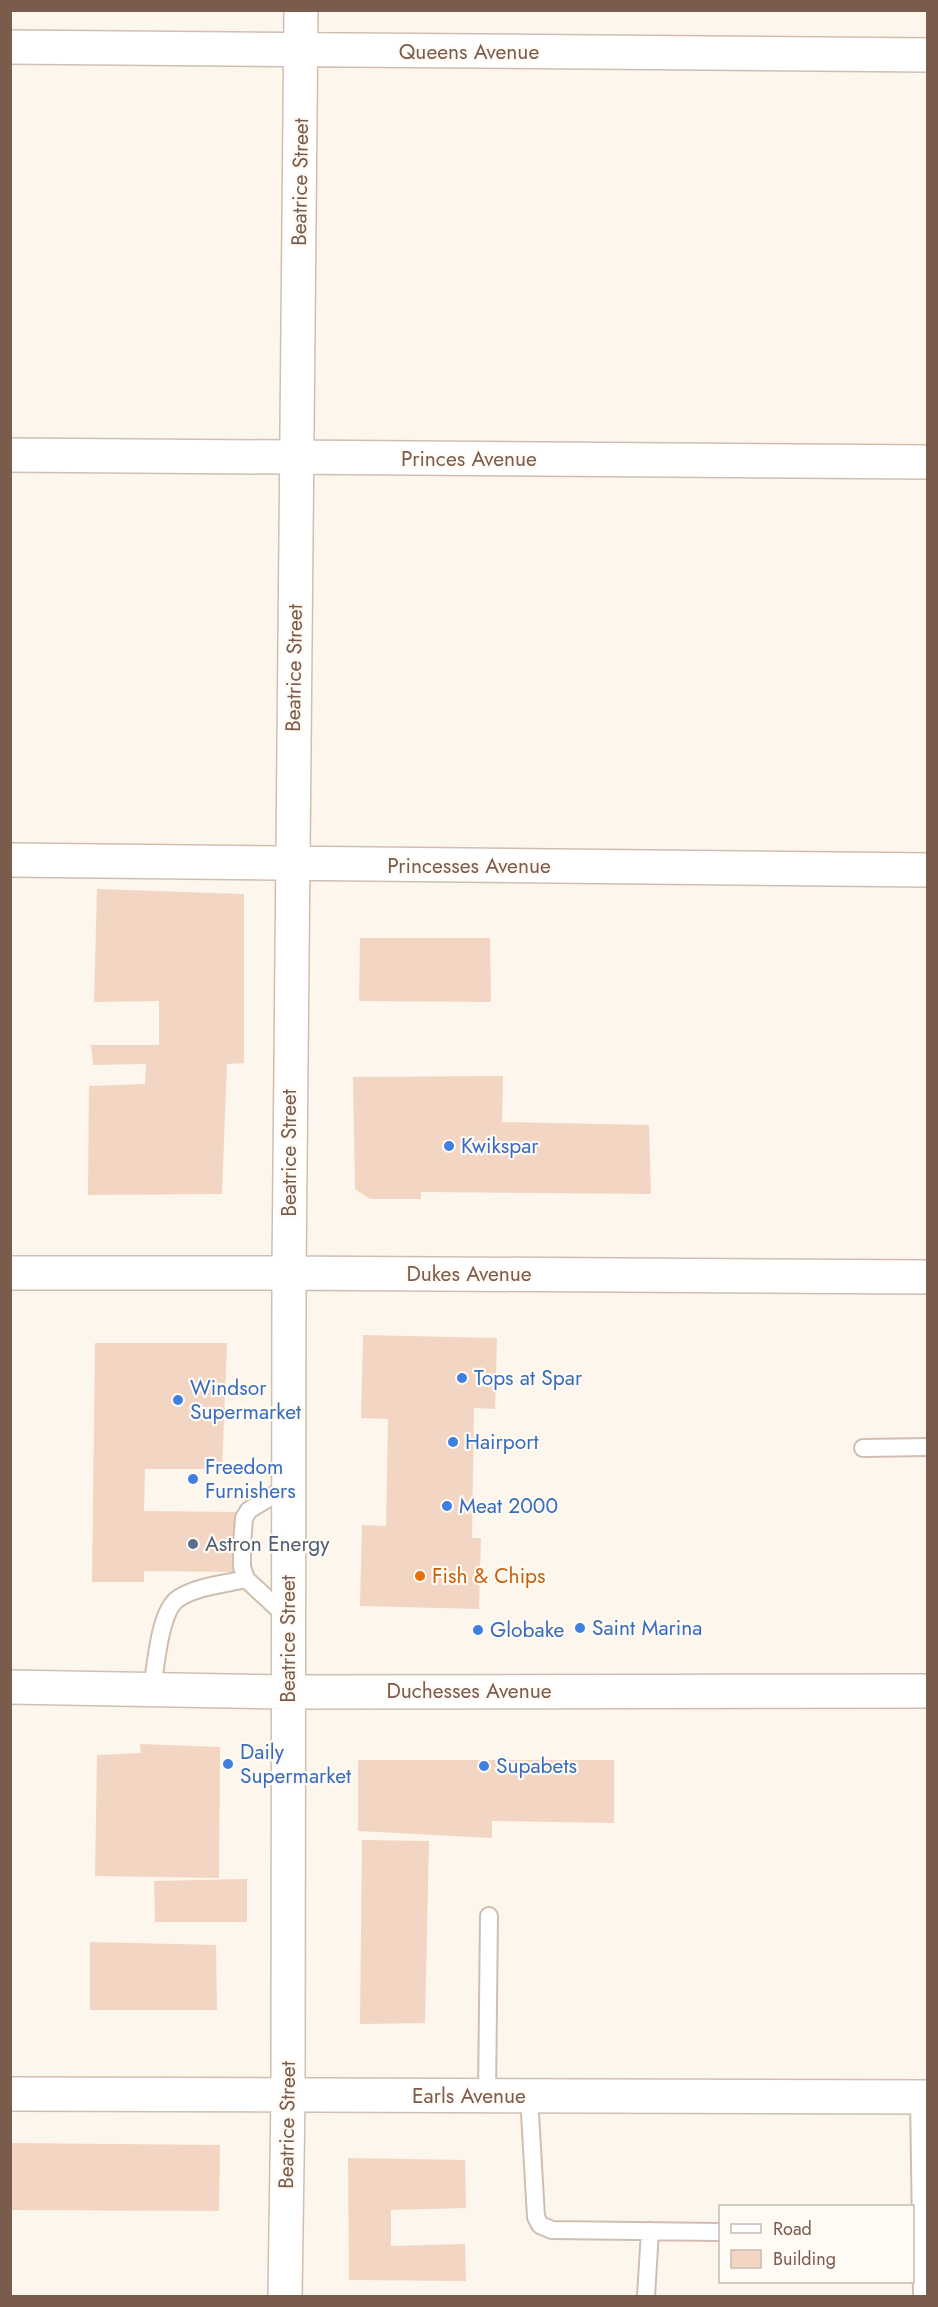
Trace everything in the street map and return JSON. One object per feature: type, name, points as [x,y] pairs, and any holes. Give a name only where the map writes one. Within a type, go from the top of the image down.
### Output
[{"type":"street","name":"Beatrice Street","points":[[285,2296],[288,2096],[291,865],[301,10]]},
{"type":"street","name":"Queens Avenue","points":[[10,47],[927,55]]},
{"type":"street","name":"Princes Avenue","points":[[10,455],[927,462]]},
{"type":"street","name":"Princesses Avenue","points":[[10,860],[291,865],[927,870]]},
{"type":"street","name":"Dukes Avenue","points":[[10,1273],[927,1277]]},
{"type":"street","name":"Duchesses Avenue","points":[[10,1687],[288,1692],[927,1691]]},
{"type":"street","name":"Earls Avenue","points":[[10,2094],[923,2097]]},
{"type":"lane","points":[[863,1448],[927,1447]]},
{"type":"lane","points":[[288,1618],[246,1579],[242,1567],[244,1518],[249,1510],[289,1486]]},
{"type":"lane","points":[[152,1689],[163,1625],[177,1599],[193,1592],[246,1579]]},
{"type":"lane","points":[[487,2096],[489,1916]]},
{"type":"lane","points":[[529,2096],[536,2217],[540,2225],[552,2229],[719,2232]]},
{"type":"lane","points":[[922,2296],[917,2234],[923,2097]]},
{"type":"lane","points":[[646,2296],[650,2231]]},
{"type":"building","points":[[97,889],[244,894],[244,1063],[227,1064],[222,1194],[88,1195],[89,1086],[145,1084],[146,1064],[93,1065],[91,1045],[159,1045],[159,1001],[94,1002]]},
{"type":"building","points":[[360,938],[490,938],[491,1002],[359,1001]]},
{"type":"building","points":[[503,1076],[502,1122],[649,1125],[651,1194],[421,1192],[421,1199],[370,1199],[355,1189],[353,1077]]},
{"type":"building","points":[[363,1335],[497,1338],[495,1409],[474,1408],[472,1538],[481,1538],[479,1609],[360,1606],[362,1525],[386,1526],[388,1419],[361,1418]]},
{"type":"building","points":[[95,1343],[227,1343],[222,1469],[145,1469],[144,1511],[239,1512],[238,1572],[144,1571],[144,1582],[92,1582]]},
{"type":"building","points":[[140,1744],[220,1747],[219,1878],[95,1876],[97,1755],[141,1753]]},
{"type":"building","points":[[358,1760],[614,1760],[614,1823],[492,1821],[492,1838],[358,1831]]},
{"type":"building","points":[[362,1840],[429,1841],[425,2023],[360,2024]]},
{"type":"building","points":[[247,1879],[247,1922],[155,1922],[154,1881]]},
{"type":"building","points":[[90,1942],[216,1945],[217,2010],[90,2010]]},
{"type":"building","points":[[10,2143],[220,2145],[219,2211],[10,2210]]},
{"type":"building","points":[[348,2158],[465,2160],[466,2208],[391,2210],[391,2246],[465,2244],[466,2281],[349,2280]]},
{"type":"place","name":"Kwikspar","points":[[449,1146]]},
{"type":"place","name":"Tops at Spar","points":[[462,1378]]},
{"type":"place","name":"Windsor Supermarket","points":[[178,1400]]},
{"type":"place","name":"Hairport","points":[[453,1442]]},
{"type":"place","name":"Freedom Furnishers","points":[[193,1479]]},
{"type":"place","name":"Meat 2000","points":[[447,1506]]},
{"type":"place","name":"Astron Energy","points":[[193,1544]]},
{"type":"place","name":"Fish & Chips","points":[[420,1576]]},
{"type":"place","name":"Saint Marina","points":[[580,1628]]},
{"type":"place","name":"Globake","points":[[478,1630]]},
{"type":"place","name":"Daily Supermarket","points":[[228,1764]]},
{"type":"place","name":"Supabets","points":[[484,1766]]}]
